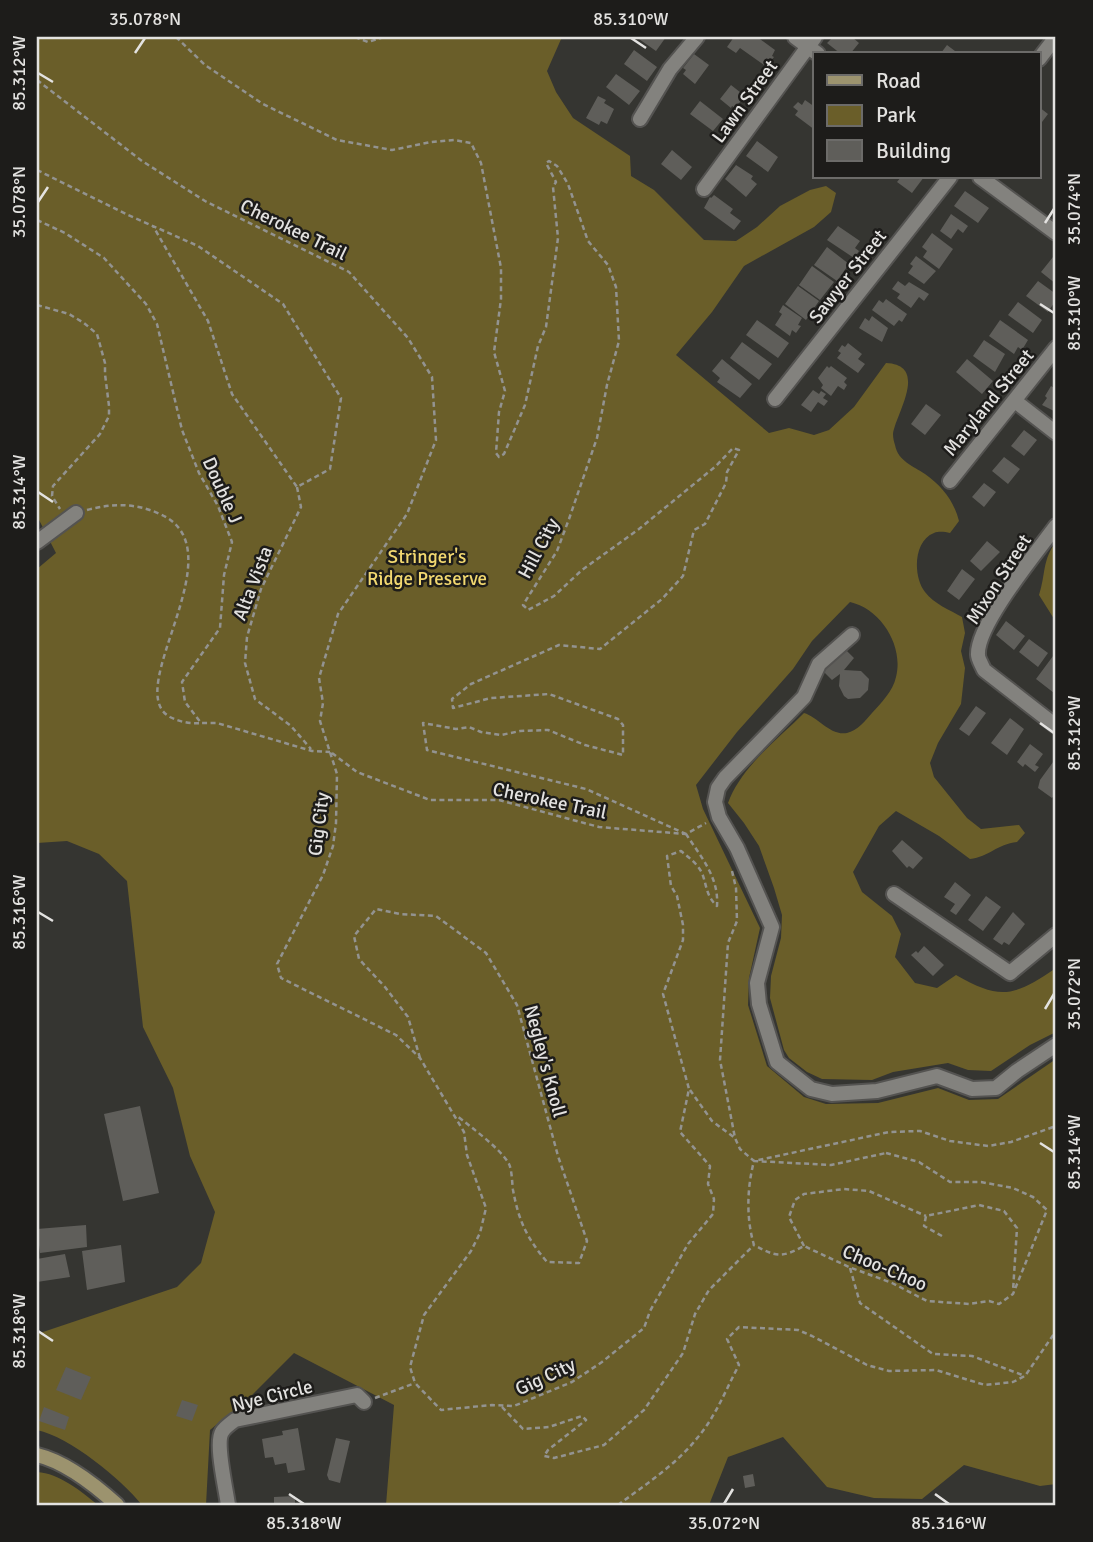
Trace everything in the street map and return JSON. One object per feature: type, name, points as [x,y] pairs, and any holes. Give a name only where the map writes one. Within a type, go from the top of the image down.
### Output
[{"type":"main road","points":[[37,1455],[48,1458],[82,1477],[117,1505]]},
{"type":"street","points":[[640,119],[670,69],[697,37]]},
{"type":"street","points":[[795,37],[814,46]]},
{"type":"street","points":[[1040,58],[1056,37]]},
{"type":"street","name":"Lawn Street","points":[[704,189],[814,46]]},
{"type":"street","name":"Sawyer Street","points":[[775,400],[949,178]]},
{"type":"street","points":[[981,178],[1056,233]]},
{"type":"street","name":"Maryland Street","points":[[950,481],[1056,348]]},
{"type":"street","points":[[1015,401],[1056,433]]},
{"type":"street","points":[[37,542],[76,513]]},
{"type":"street","name":"Mixon Street","points":[[1056,526],[993,614],[981,640],[978,656],[984,670],[1056,726]]},
{"type":"street","points":[[852,635],[819,664],[804,697],[725,778],[718,788],[715,802],[719,817],[737,848],[772,927],[757,983],[759,1004],[777,1062],[811,1089],[832,1094],[877,1091],[937,1076],[972,1090],[996,1088],[1056,1045]]},
{"type":"street","points":[[894,894],[1010,973],[1056,935]]},
{"type":"street","name":"Nye Circle","points":[[228,1505],[225,1475],[218,1448],[222,1431],[235,1420],[356,1395],[364,1402]]},
{"type":"path","name":"Hill City","points":[[176,37],[205,65],[263,104],[337,140],[392,150],[431,142],[454,140],[471,143],[481,163],[501,268],[501,299],[494,352],[505,391],[497,426],[496,453],[499,457],[504,454],[525,405],[538,346],[546,327],[558,238],[553,187],[556,182],[546,163],[549,161],[557,166],[568,184],[588,242],[608,265],[616,287],[619,341],[597,438],[557,551],[523,605],[528,610],[554,596],[582,570],[639,529],[716,466],[733,448],[739,450],[727,471],[726,483],[705,524],[694,530],[682,576],[662,599],[600,649],[559,645],[471,684],[452,699],[453,708],[491,698],[549,694],[618,719],[623,725],[623,755],[585,745],[548,730],[501,735],[469,727],[456,729],[423,723],[427,750],[586,789],[686,834]]},
{"type":"path","points":[[355,37],[368,42],[384,37]]},
{"type":"path","name":"Cherokee Trail","points":[[37,80],[142,162],[205,201],[349,272],[408,338],[432,377],[436,440],[407,514],[338,614],[319,678],[323,703],[320,721],[330,751],[356,772],[430,800],[499,800],[599,827],[686,834]]},
{"type":"path","points":[[37,170],[198,246],[283,304],[341,398],[330,469],[297,487],[232,394],[208,321],[153,226]]},
{"type":"path","name":"Double J","points":[[37,220],[65,233],[104,258],[146,304],[156,324],[182,430],[232,542],[224,575],[220,628],[182,682],[185,702],[201,723]]},
{"type":"path","points":[[37,305],[69,314],[97,334],[105,363],[109,416],[100,434],[53,486],[52,496],[56,505],[60,509],[76,513],[105,505],[152,510],[165,516],[181,530],[186,540],[188,571],[156,695],[162,712],[184,722],[217,723],[312,751],[330,751]]},
{"type":"path","name":"Alta Vista","points":[[297,487],[302,507],[261,589],[247,637],[245,663],[255,699],[291,726],[312,751]]},
{"type":"path","name":"Gig City","points":[[330,751],[337,774],[333,846],[323,875],[277,964],[281,978],[396,1035],[420,1058],[464,1132],[467,1155],[486,1208],[480,1233],[471,1251],[424,1315],[410,1367],[415,1383],[441,1409],[514,1406],[572,1382],[603,1362],[643,1328],[688,1244],[713,1214],[714,1199],[708,1184],[710,1166],[680,1132],[689,1088],[663,994],[683,940],[683,925],[677,896],[671,886],[667,856],[681,851],[695,863],[703,875],[706,890],[717,906],[718,892],[713,877],[686,834]]},
{"type":"path","points":[[686,834],[719,817]]},
{"type":"path","points":[[730,864],[736,888],[737,921],[728,943],[720,1060],[734,1138],[740,1149],[754,1161],[831,1165],[886,1153],[919,1162],[950,1182],[981,1182],[1013,1188],[1033,1197],[1047,1210],[1013,1294]]},
{"type":"path","name":"Negley's Knoll","points":[[420,1058],[408,1017],[386,987],[359,959],[354,936],[376,909],[400,914],[436,915],[486,953],[517,1005],[558,1156],[587,1241],[579,1263],[547,1262],[530,1242],[518,1211],[509,1164],[480,1134],[454,1114]]},
{"type":"path","points":[[689,1088],[712,1121],[734,1138]]},
{"type":"path","points":[[754,1161],[890,1132],[920,1131],[950,1141],[988,1146],[1011,1142],[1056,1126]]},
{"type":"path","points":[[754,1161],[749,1179],[748,1216],[754,1245],[772,1255],[788,1254],[804,1246],[789,1217],[795,1200],[804,1195],[844,1189],[869,1191],[926,1216],[979,1205],[1004,1210],[1017,1228],[1013,1294]]},
{"type":"path","points":[[926,1216],[924,1226],[942,1236]]},
{"type":"path","points":[[502,1407],[523,1429],[549,1427],[569,1418],[582,1416],[586,1420],[544,1456],[554,1458],[604,1445],[644,1410],[683,1353],[695,1314],[709,1290],[754,1245]]},
{"type":"path","name":"Choo-Choo","points":[[804,1246],[892,1283],[927,1301],[969,1304],[989,1301],[999,1304],[1013,1294]]},
{"type":"path","points":[[849,1267],[860,1303],[933,1354],[972,1356],[1025,1376]]},
{"type":"path","points":[[618,1505],[681,1455],[698,1438],[711,1419],[739,1365],[726,1339],[739,1327],[798,1330],[867,1365],[889,1371],[936,1370],[985,1385],[1013,1382],[1025,1376],[1056,1331]]},
{"type":"path","points":[[364,1402],[415,1383]]},
{"type":"green space","name":"Stringer's Ridge Preserve","points":[[37,37],[562,37],[547,71],[556,92],[573,118],[630,156],[631,176],[654,190],[704,240],[736,241],[757,227],[780,206],[810,190],[826,186],[836,193],[831,212],[814,227],[744,266],[712,312],[676,355],[769,433],[789,428],[814,435],[829,430],[854,407],[886,363],[899,366],[906,372],[907,392],[893,434],[897,451],[942,489],[951,501],[959,521],[950,533],[938,532],[927,537],[922,543],[917,560],[918,578],[925,592],[937,603],[962,617],[965,633],[961,651],[965,668],[961,704],[938,743],[930,763],[934,777],[967,818],[981,829],[1019,825],[1025,833],[1017,842],[970,859],[939,836],[896,811],[879,826],[853,872],[862,892],[892,916],[901,934],[895,957],[915,983],[937,988],[956,975],[985,989],[1007,992],[1029,985],[1056,968],[1056,1032],[1030,1045],[991,1071],[968,1070],[948,1063],[893,1072],[872,1080],[822,1079],[807,1072],[789,1058],[784,1050],[770,998],[771,976],[781,938],[782,915],[759,846],[728,803],[751,766],[804,713],[835,732],[847,733],[861,725],[886,696],[896,677],[897,653],[888,631],[871,612],[850,602],[812,641],[793,669],[737,732],[696,785],[703,809],[760,928],[749,978],[748,1005],[767,1066],[804,1097],[826,1104],[878,1103],[938,1088],[969,1100],[998,1099],[1056,1059],[1056,1484],[1040,1486],[964,1465],[922,1499],[874,1498],[827,1487],[783,1437],[728,1457],[709,1505],[386,1505],[394,1405],[294,1353],[249,1398],[210,1430],[206,1505],[142,1505],[94,1460],[64,1441],[37,1430],[37,1334],[177,1287],[201,1263],[215,1212],[190,1156],[173,1088],[143,1027],[127,881],[99,854],[67,841],[37,843],[37,569],[56,553],[37,516]]},
{"type":"green space","points":[[1056,542],[1056,622],[1039,595],[1046,561]]},
{"type":"green space","points":[[37,1472],[62,1479],[98,1505],[37,1505]]},
{"type":"building","points":[[636,37],[666,37],[656,51]]},
{"type":"building","points":[[734,37],[757,37],[775,50],[772,56],[774,57],[764,65],[740,48],[736,53],[727,47]]},
{"type":"building","points":[[833,37],[852,37],[859,43],[852,52],[838,52],[827,43]]},
{"type":"building","points":[[947,45],[956,52],[942,52]]},
{"type":"building","points":[[634,50],[657,67],[647,81],[624,64]]},
{"type":"building","points":[[694,54],[709,65],[695,84],[683,74],[686,70],[683,68]]},
{"type":"building","points":[[616,74],[640,91],[629,105],[606,87]]},
{"type":"building","points":[[731,85],[745,96],[735,108],[720,99]]},
{"type":"building","points":[[598,96],[614,109],[607,124],[601,121],[599,125],[586,118]]},
{"type":"building","points":[[805,100],[813,106],[813,128],[795,115],[798,111],[793,107],[798,102],[802,105]]},
{"type":"building","points":[[700,101],[723,119],[713,131],[690,114]]},
{"type":"building","points":[[1040,108],[1048,114],[1042,122],[1040,120]]},
{"type":"building","points":[[757,141],[778,157],[768,172],[746,156]]},
{"type":"building","points":[[672,150],[692,167],[681,180],[661,164]]},
{"type":"building","points":[[736,165],[753,176],[751,179],[757,184],[746,197],[725,179]]},
{"type":"building","points":[[900,178],[923,178],[912,193],[897,182]]},
{"type":"building","points":[[965,191],[989,208],[978,223],[954,206]]},
{"type":"building","points":[[714,195],[733,209],[730,213],[741,221],[734,230],[704,208]]},
{"type":"building","points":[[951,214],[968,226],[963,233],[958,229],[951,239],[940,231]]},
{"type":"building","points":[[838,226],[860,241],[855,248],[859,251],[854,258],[827,240]]},
{"type":"building","points":[[932,233],[953,249],[939,269],[923,257],[927,251],[922,247]]},
{"type":"building","points":[[827,247],[849,264],[837,281],[814,265]]},
{"type":"building","points":[[916,256],[936,271],[924,284],[908,273]]},
{"type":"building","points":[[1053,257],[1056,259],[1056,284],[1041,272]]},
{"type":"building","points":[[812,266],[834,282],[820,300],[799,285]]},
{"type":"building","points":[[898,281],[905,286],[909,282],[929,294],[924,301],[919,297],[911,308],[897,298],[900,294],[892,289]]},
{"type":"building","points":[[1038,281],[1056,294],[1056,300],[1048,312],[1026,296]]},
{"type":"building","points":[[798,286],[819,301],[806,320],[785,304]]},
{"type":"building","points":[[886,299],[907,314],[902,322],[899,320],[894,326],[872,310],[879,300],[883,303]]},
{"type":"building","points":[[1018,302],[1042,320],[1033,333],[1008,315]]},
{"type":"building","points":[[783,305],[802,318],[798,325],[801,326],[796,333],[792,330],[790,336],[775,325],[782,314],[779,312]]},
{"type":"building","points":[[872,316],[888,328],[882,342],[859,328],[865,318],[869,321]]},
{"type":"building","points":[[757,320],[789,343],[778,358],[746,335]]},
{"type":"building","points":[[1000,320],[1028,340],[1022,350],[1018,347],[1014,354],[989,336]]},
{"type":"building","points":[[984,340],[1005,354],[995,372],[973,356]]},
{"type":"building","points":[[742,342],[772,364],[759,380],[730,358]]},
{"type":"building","points":[[848,343],[862,354],[858,359],[865,364],[858,373],[837,358],[842,345],[845,347]]},
{"type":"building","points":[[722,359],[752,384],[740,398],[717,382],[720,378],[712,371]]},
{"type":"building","points":[[967,359],[993,381],[982,394],[956,372]]},
{"type":"building","points":[[827,366],[847,378],[844,390],[838,386],[831,396],[821,388],[823,385],[818,378]]},
{"type":"building","points":[[1051,386],[1056,386],[1056,412],[1042,405]]},
{"type":"building","points":[[813,390],[826,394],[823,398],[828,401],[824,406],[818,402],[811,412],[801,405]]},
{"type":"building","points":[[926,404],[941,415],[925,435],[911,424]]},
{"type":"building","points":[[1024,430],[1037,440],[1024,456],[1011,446]]},
{"type":"building","points":[[1004,457],[1020,469],[1008,484],[992,471]]},
{"type":"building","points":[[984,483],[996,492],[984,507],[972,497]]},
{"type":"building","points":[[987,541],[1000,552],[981,571],[970,561]]},
{"type":"building","points":[[962,569],[975,579],[959,600],[947,591]]},
{"type":"building","points":[[1006,621],[1025,636],[1014,650],[996,635]]},
{"type":"building","points":[[1029,639],[1048,653],[1038,667],[1019,652]]},
{"type":"building","points":[[844,648],[854,658],[844,670],[861,671],[869,679],[868,690],[860,698],[848,699],[839,686],[840,674],[832,680],[821,669]]},
{"type":"building","points":[[1056,652],[1056,690],[1054,693],[1036,679]]},
{"type":"building","points":[[976,706],[986,713],[969,736],[959,729]]},
{"type":"building","points":[[1010,718],[1024,729],[1007,755],[991,743]]},
{"type":"building","points":[[1030,744],[1043,754],[1035,765],[1039,767],[1035,772],[1025,764],[1023,767],[1017,762]]},
{"type":"building","points":[[1056,758],[1056,793],[1052,798],[1038,788],[1040,780]]},
{"type":"building","points":[[902,840],[923,858],[913,869],[909,866],[907,868],[892,851]]},
{"type":"building","points":[[955,882],[971,895],[956,915],[950,911],[955,904],[944,897]]},
{"type":"building","points":[[986,896],[1001,907],[983,931],[968,920]]},
{"type":"building","points":[[1013,912],[1025,924],[1009,945],[1004,942],[1002,945],[993,939]]},
{"type":"building","points":[[924,946],[944,965],[933,976],[911,955],[916,951],[918,953]]},
{"type":"building","points":[[140,1106],[159,1193],[123,1201],[104,1114]]},
{"type":"building","points":[[86,1225],[87,1247],[40,1253],[37,1229]]},
{"type":"building","points":[[121,1245],[125,1282],[87,1290],[82,1251]]},
{"type":"building","points":[[65,1254],[70,1277],[37,1282],[37,1259]]},
{"type":"building","points":[[66,1367],[91,1377],[81,1400],[56,1390]]},
{"type":"building","points":[[182,1400],[198,1405],[192,1421],[176,1416]]},
{"type":"building","points":[[44,1407],[69,1417],[65,1430],[39,1421]]},
{"type":"building","points":[[298,1428],[305,1470],[288,1473],[286,1463],[275,1465],[273,1457],[265,1458],[262,1439],[283,1435],[282,1431]]},
{"type":"building","points":[[336,1438],[350,1441],[340,1483],[329,1480],[327,1475]]},
{"type":"building","points":[[753,1474],[755,1486],[745,1488],[743,1476]]},
{"type":"building","points":[[295,1496],[295,1505],[274,1505],[274,1497]]}]
